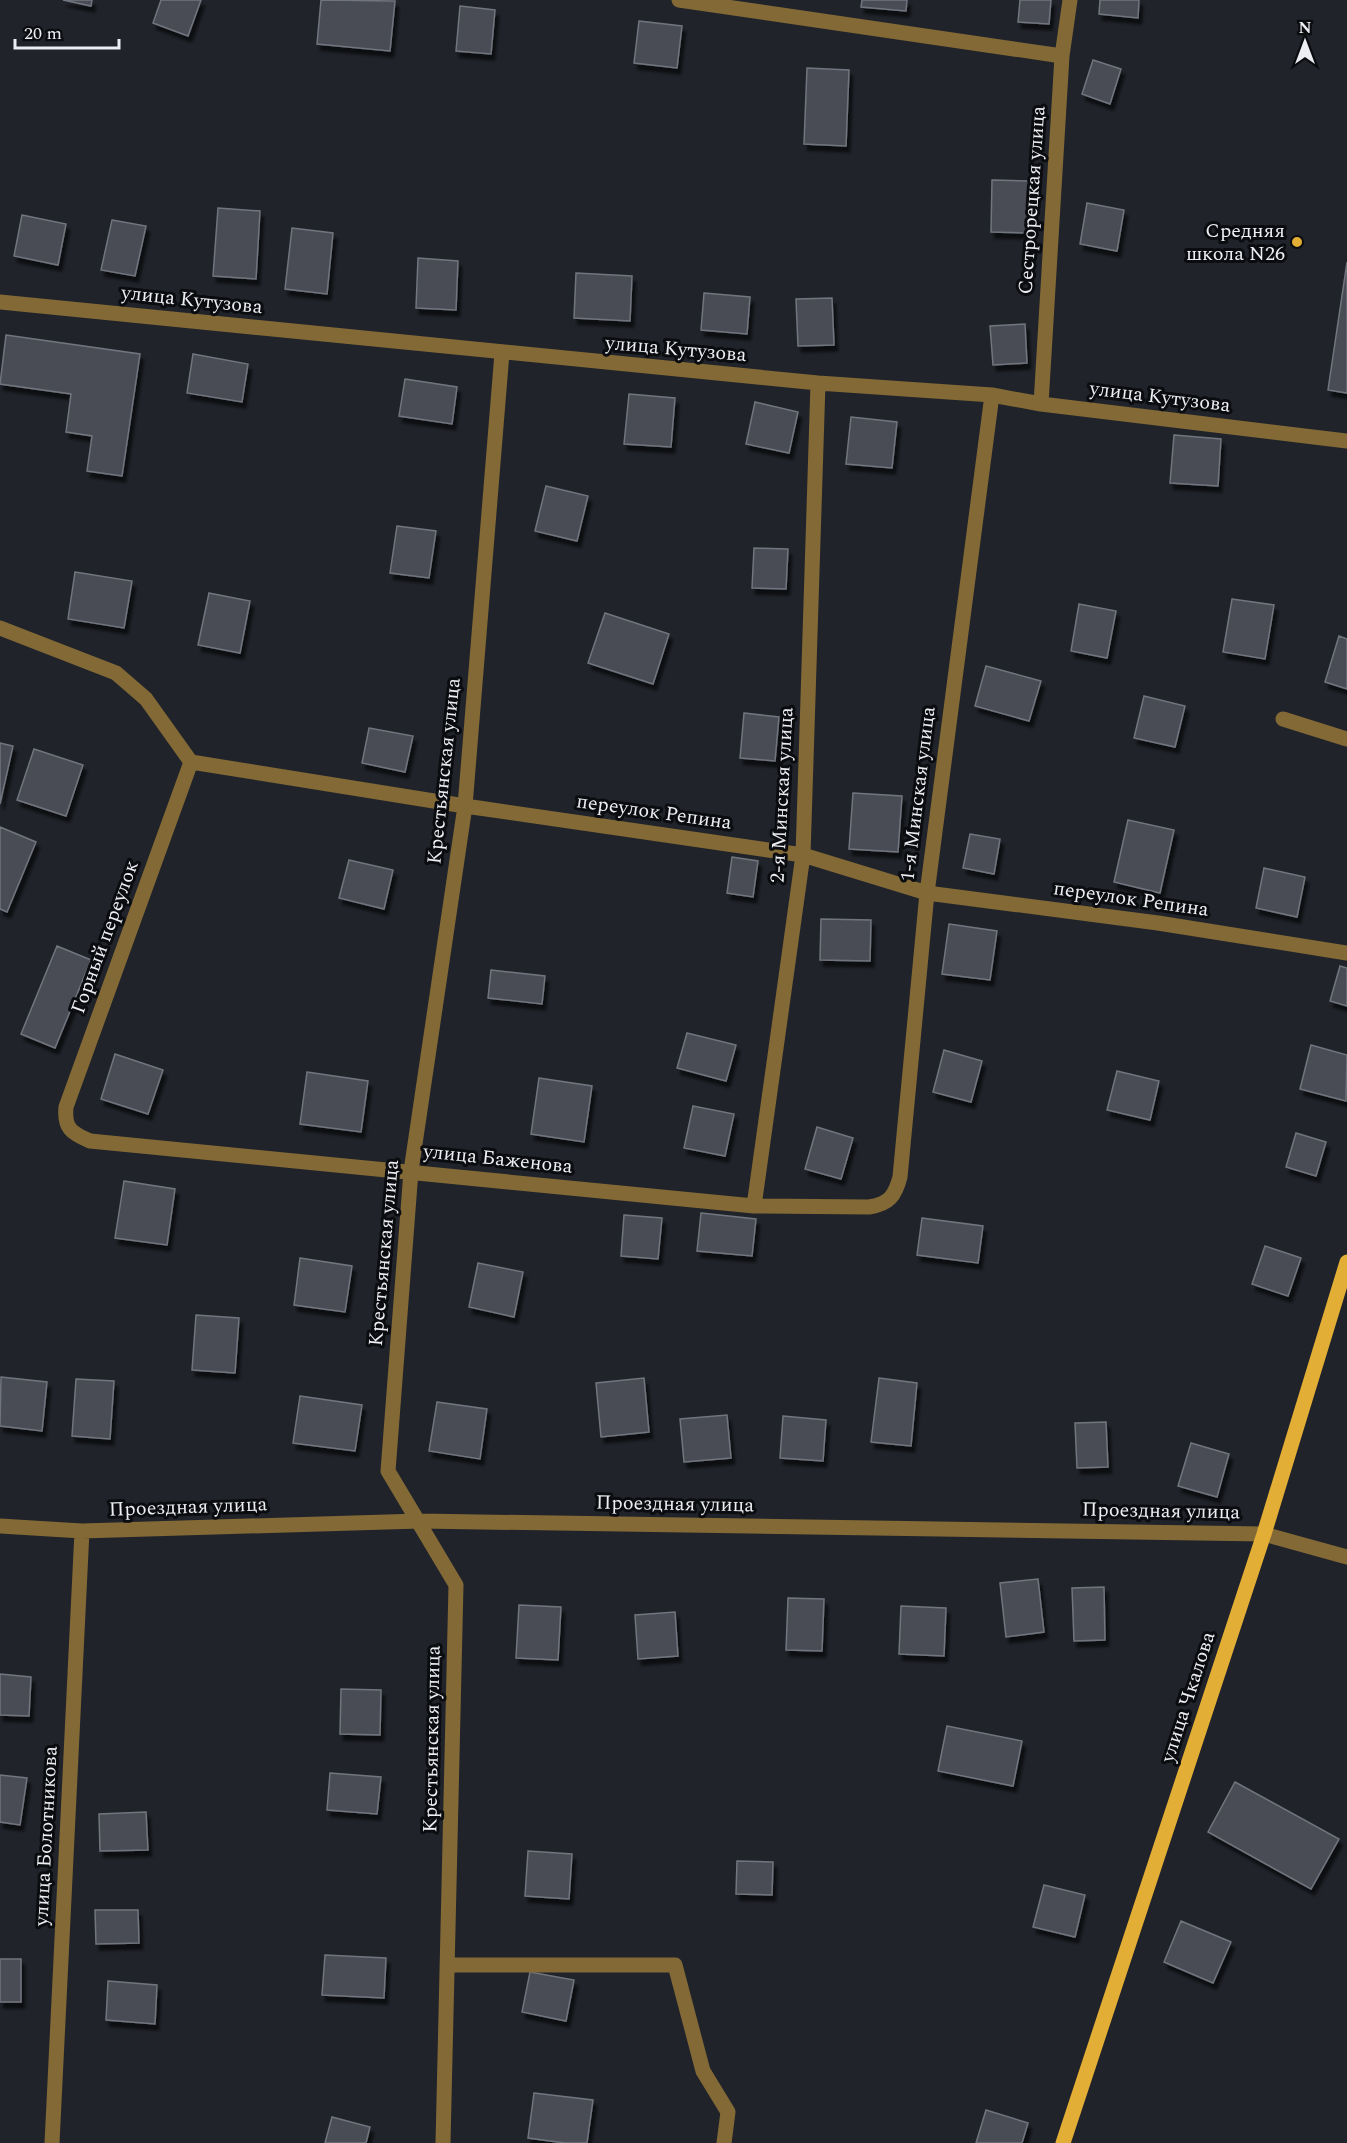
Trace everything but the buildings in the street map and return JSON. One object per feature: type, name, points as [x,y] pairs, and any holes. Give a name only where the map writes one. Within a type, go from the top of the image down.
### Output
[{"type":"main road","name":"улица Чкалова","points":[[1063,2143],[1264,1534],[1347,1262]]},
{"type":"street","points":[[679,0],[1062,56]]},
{"type":"street","name":"Сестрорецкая улица","points":[[1041,404],[1062,56],[1070,0]]},
{"type":"street","name":"улица Кутузова","points":[[0,302],[818,383],[992,396],[1347,441]]},
{"type":"street","name":"Крестьянская улица","points":[[443,2143],[456,1585],[420,1521],[388,1471],[411,1171],[465,806],[502,353]]},
{"type":"street","name":"2-я Минская улица","points":[[754,1206],[803,855],[818,383]]},
{"type":"street","name":"1-я Минская улица","points":[[892,1199],[900,1177],[927,892],[992,396]]},
{"type":"street","points":[[0,628],[116,673],[146,699],[191,762]]},
{"type":"street","points":[[1283,719],[1347,739]]},
{"type":"street","name":"переулок Репина","points":[[191,762],[465,806],[803,855],[927,892],[1158,923],[1347,953]]},
{"type":"street","name":"Горный переулок","points":[[68,1127],[65,1117],[66,1107],[191,762]]},
{"type":"street","name":"улица Баженова","points":[[68,1127],[78,1136],[90,1141],[754,1206],[869,1207],[881,1205],[892,1199]]},
{"type":"street","name":"Проездная улица","points":[[0,1526],[82,1531],[420,1521],[1264,1534],[1347,1557]]},
{"type":"street","name":"улица Болотникова","points":[[52,2143],[82,1531]]},
{"type":"street","points":[[447,1965],[675,1965],[703,2071],[728,2112],[724,2143]]},
{"type":"place","name":"Средняя школа N26","points":[[1297,242]]}]
